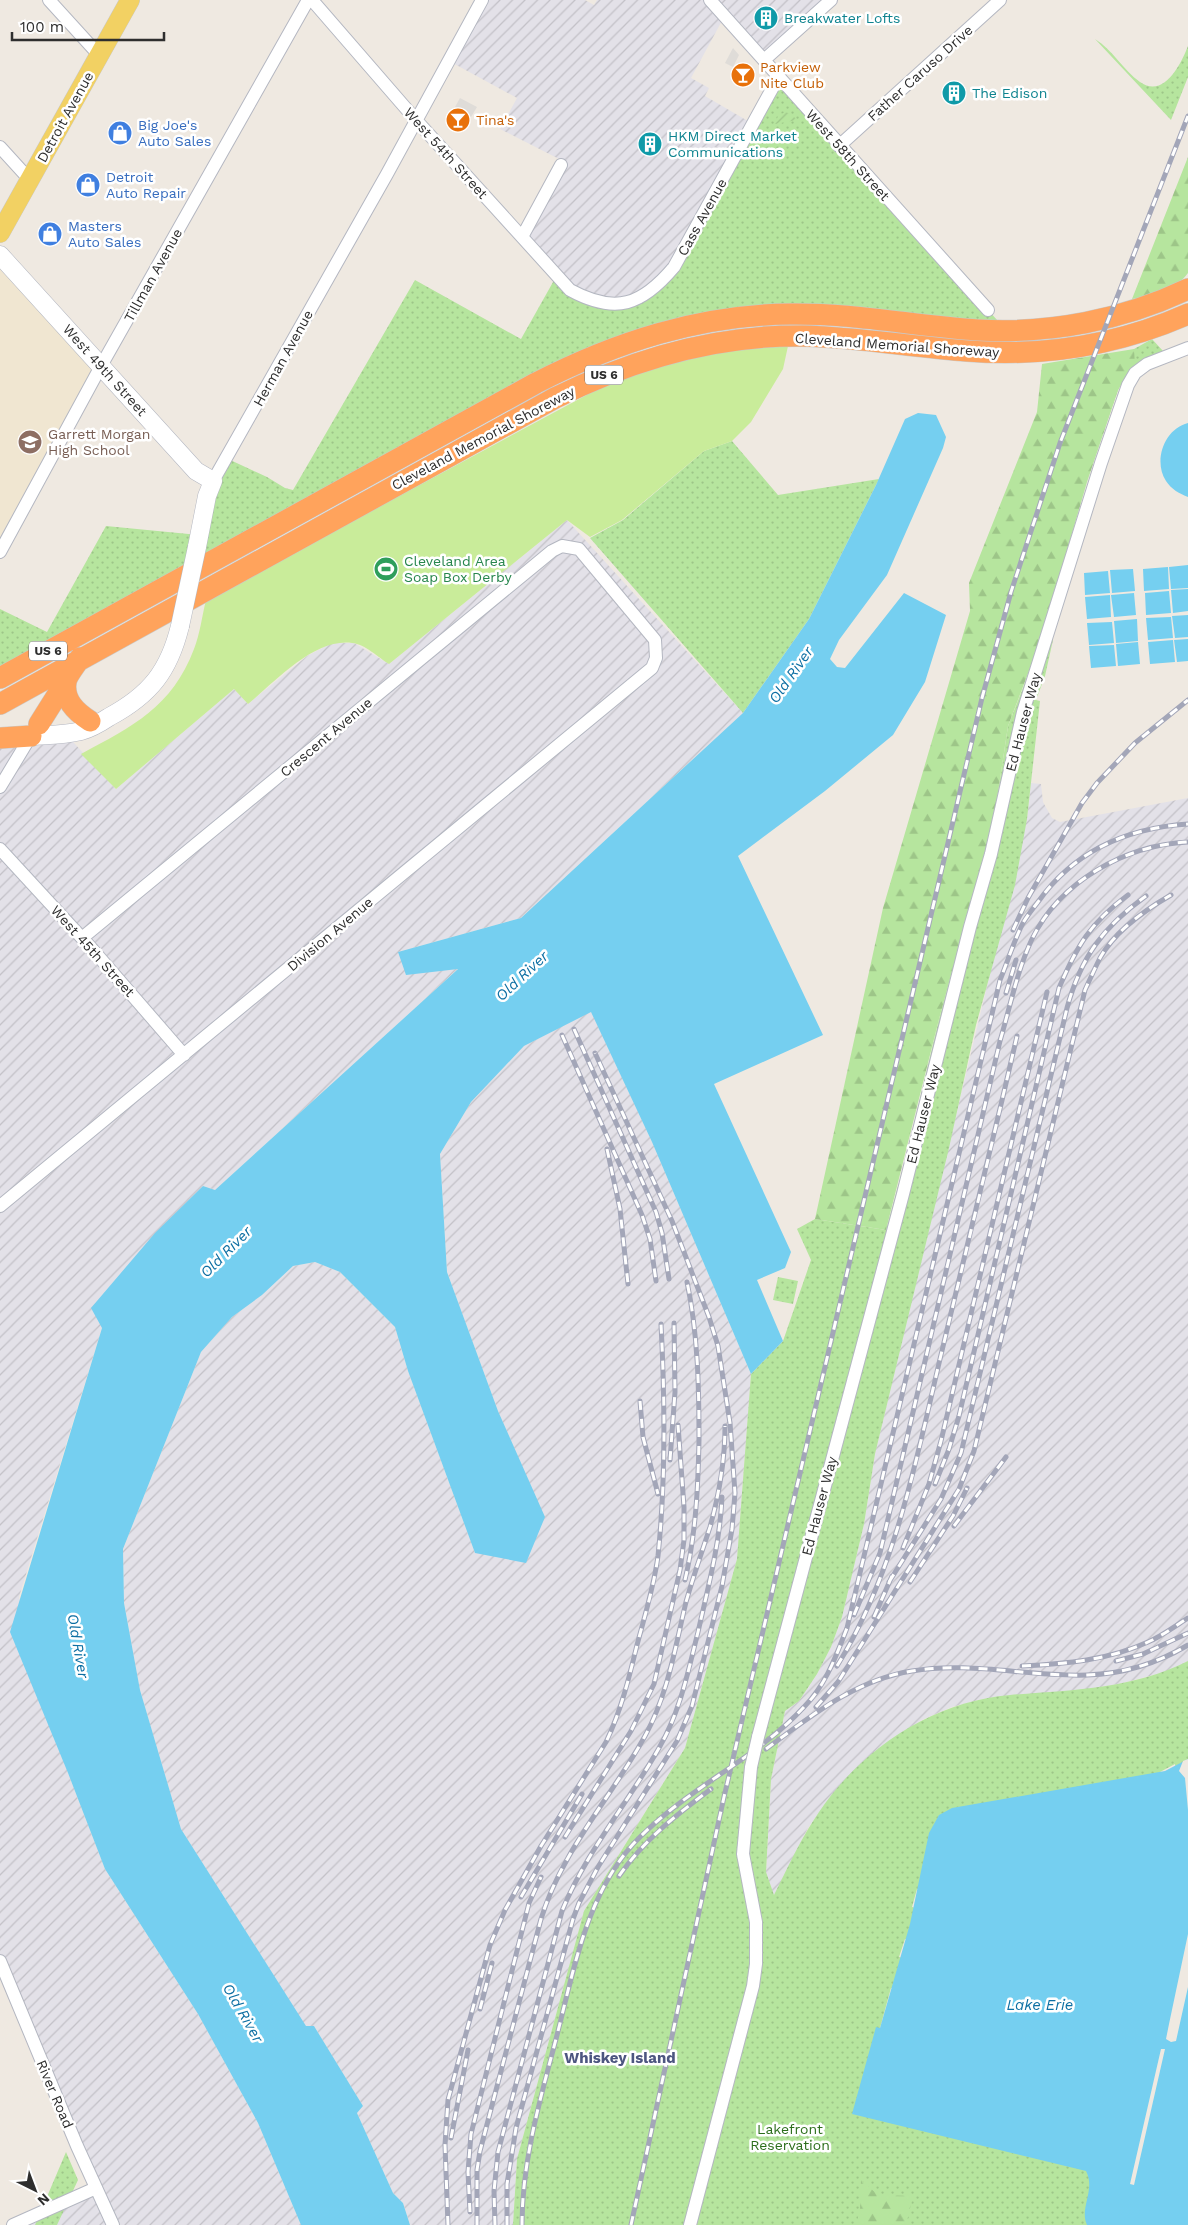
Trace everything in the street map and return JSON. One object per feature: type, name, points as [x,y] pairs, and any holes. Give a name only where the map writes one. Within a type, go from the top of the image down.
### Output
[{"type":"highway","name":"Cleveland Memorial Shoreway","points":[[0,678],[536,383],[587,358],[656,333],[734,317],[790,314],[848,316],[978,330],[1032,330],[1107,318],[1154,304],[1188,289]]},
{"type":"highway","name":"Cleveland Memorial Shoreway","points":[[0,704],[80,658],[555,398],[597,378],[640,361],[710,344],[784,336],[838,338],[965,351],[1040,352],[1078,347],[1115,339],[1150,329],[1188,314]]},
{"type":"highway","points":[[0,666],[30,650],[96,624]]},
{"type":"highway","points":[[0,738],[35,730],[80,658]]},
{"type":"highway","points":[[66,681],[68,697],[72,706],[90,721]]},
{"type":"main road","name":"Detroit Avenue","points":[[0,233],[130,0]]},
{"type":"street","points":[[49,0],[99,55]]},
{"type":"street","name":"Tillman Avenue","points":[[0,552],[102,366],[308,0]]},
{"type":"street","name":"West 54th Street","points":[[312,0],[416,120],[570,290],[587,299]]},
{"type":"street","name":"Herman Avenue","points":[[35,730],[81,731],[93,727],[138,700],[160,676],[174,650],[207,496],[213,481],[482,0]]},
{"type":"street","name":"West 58th Street","points":[[710,0],[988,310]]},
{"type":"street","points":[[764,60],[831,0]]},
{"type":"street","name":"Father Caruso Drive","points":[[839,146],[1000,0]]},
{"type":"street","name":"Cass Avenue","points":[[587,299],[607,304],[633,301],[645,296],[657,287],[674,267],[778,78]]},
{"type":"street","points":[[0,147],[30,180]]},
{"type":"street","points":[[522,236],[561,165]]},
{"type":"street","name":"West 49th Street","points":[[0,255],[196,471],[213,481]]},
{"type":"street","name":"Ed Hauser Way","points":[[690,2225],[753,1986],[756,1964],[756,1922],[743,1854],[752,1767],[758,1738],[904,1194],[970,928],[991,854],[1023,712],[1101,463],[1128,385],[1135,373],[1147,364],[1188,348]]},
{"type":"street","name":"Crescent Avenue","points":[[82,938],[552,551],[562,546],[573,547]]},
{"type":"street","name":"Division Avenue","points":[[0,1206],[652,668],[656,658],[655,640],[587,558],[579,549],[573,547]]},
{"type":"street","name":"Herman Avenue","points":[[35,730],[111,716]]},
{"type":"street","points":[[0,787],[35,730]]},
{"type":"street","name":"West 45th Street","points":[[0,849],[82,938],[184,1055]]},
{"type":"street","name":"River Road","points":[[0,1961],[113,2225]]},
{"type":"street","points":[[13,2225],[96,2188]]},
{"type":"shaded area","points":[[482,0],[585,0],[594,5],[597,0],[831,0],[764,60],[724,17],[691,78],[709,88],[705,96],[753,124],[674,267],[645,296],[587,299],[522,237],[563,161],[500,129],[517,98],[449,61]]},
{"type":"shaded area","points":[[733,48],[739,55],[733,67],[725,63]]},
{"type":"shaded area","points":[[460,98],[477,107],[471,117],[455,107]]},
{"type":"shaded area","name":"Garrett Morgan High School","points":[[0,255],[101,366],[0,552]]},
{"type":"shaded area","points":[[567,520],[743,713],[521,918],[398,952],[459,968],[215,1190],[203,1186],[102,1328],[19,1597],[68,1773],[105,1869],[198,2014],[258,2123],[301,2225],[13,2225],[96,2188],[0,1961],[0,738],[65,733],[116,789],[234,689],[248,704],[307,656],[332,643],[354,643],[389,664]]},
{"type":"shaded area","points":[[1031,783],[1041,784],[1043,802],[1052,818],[1060,822],[1188,798],[1188,1661],[1169,1671],[1119,1684],[1089,1689],[983,1699],[952,1707],[922,1720],[882,1746],[833,1794],[808,1828],[774,1896],[766,1872],[771,1779],[785,1711],[799,1701],[817,1674],[831,1647],[842,1617],[864,1524],[875,1454],[1027,819]]},
{"type":"shaded area","points":[[591,1011],[652,1142],[751,1374],[737,1559],[685,1748],[584,1911],[517,2159],[513,2225],[410,2225],[403,2203],[393,2193],[357,2113],[363,2106],[314,2026],[306,2027],[181,1829],[140,1690],[124,1603],[123,1549],[201,1352],[232,1317],[262,1295],[293,1266],[315,1262],[340,1272],[395,1327],[408,1371],[475,1553],[544,1517],[498,1411],[447,1272],[440,1154],[471,1102],[524,1046]]},
{"type":"green space","points":[[1095,39],[1128,72],[1140,82],[1149,86],[1157,86],[1164,83],[1170,77],[1181,62],[1188,46],[1188,77],[1171,120]]},
{"type":"green space","points":[[778,78],[1007,331],[848,316],[656,333],[0,666],[0,609],[47,632],[106,526],[199,535],[226,458],[267,477],[285,488],[293,490],[415,280],[521,339],[557,275],[607,304],[657,287]]},
{"type":"green space","points":[[785,112],[791,114],[797,120],[775,124],[778,116]]},
{"type":"green space","points":[[1188,157],[1188,273],[1170,288],[1155,294],[1132,299]]},
{"type":"green space","name":"Lakefront Reservation","points":[[1152,339],[1163,351],[1136,366],[1118,390],[1086,482],[1042,637],[1053,640],[1045,676],[1036,700],[1040,701],[1027,819],[1015,885],[976,1025],[949,1148],[875,1454],[864,1524],[842,1617],[831,1647],[817,1674],[799,1701],[785,1711],[771,1779],[766,1872],[774,1895],[806,1832],[836,1789],[878,1749],[902,1732],[927,1718],[954,1707],[982,1699],[1124,1683],[1167,1670],[1188,1661],[1188,2030],[1185,1846],[1175,1764],[1160,1772],[1074,1923],[917,1889],[912,1907],[1136,1958],[1129,1989],[905,1939],[899,1957],[1121,2008],[1114,2039],[891,1988],[880,2028],[1091,2138],[1141,2225],[513,2225],[517,2159],[584,1911],[685,1748],[737,1559],[751,1374],[783,1341],[811,1260],[797,1229],[815,1219],[886,1230],[906,1157],[939,1019],[994,819],[1008,726],[1028,675],[1118,364],[1134,349]]},
{"type":"green space","name":"Cleveland Area Soap Box Derby","points":[[788,346],[783,369],[751,422],[732,441],[704,451],[622,520],[590,537],[567,520],[389,664],[357,644],[338,643],[324,647],[296,663],[248,704],[234,689],[116,789],[81,754],[134,724],[149,713],[174,686],[185,669],[194,649],[206,600],[607,384],[689,358],[744,349]]},
{"type":"green space","points":[[1134,349],[1135,366],[1126,376],[1118,390],[1087,482],[1042,637],[1008,726],[994,819],[939,1019],[886,1230],[815,1219],[883,908],[970,611],[969,583],[1037,412],[1042,364]]},
{"type":"green space","points":[[732,441],[778,495],[879,479],[809,619],[743,713],[590,538],[623,520],[704,451]]},
{"type":"green space","points":[[778,1277],[798,1281],[793,1304],[773,1300]]},
{"type":"green space","points":[[66,2152],[78,2180],[57,2225],[35,2225]]},
{"type":"green space","points":[[861,2180],[878,2195],[913,2196],[906,2225],[856,2225],[860,2210]]},
{"type":"water","name":"Old River","points":[[918,413],[936,415],[946,437],[943,448],[887,575],[839,640],[830,659],[837,667],[845,668],[904,593],[946,615],[925,682],[893,735],[825,791],[738,856],[823,1035],[714,1084],[791,1252],[785,1268],[757,1280],[783,1341],[751,1374],[652,1142],[591,1012],[524,1046],[471,1102],[440,1154],[447,1272],[498,1411],[545,1517],[526,1563],[475,1553],[408,1371],[395,1327],[340,1272],[315,1262],[293,1266],[262,1295],[232,1317],[201,1352],[123,1549],[124,1603],[140,1690],[181,1829],[306,2026],[314,2026],[363,2106],[357,2113],[393,2193],[403,2203],[410,2225],[301,2225],[258,2123],[198,2014],[105,1869],[10,1632],[102,1328],[91,1308],[155,1233],[203,1186],[215,1190],[458,969],[406,975],[398,952],[521,918],[743,713],[809,619],[876,485],[905,419]]},
{"type":"water","points":[[1188,423],[1188,497],[1176,491],[1166,481],[1162,473],[1161,455],[1167,439],[1180,426]]},
{"type":"water","points":[[1188,565],[1188,588],[1171,589],[1169,567]]},
{"type":"water","points":[[1168,567],[1169,589],[1144,591],[1143,569]]},
{"type":"water","points":[[1133,569],[1135,591],[1112,593],[1110,570]]},
{"type":"water","points":[[1108,571],[1110,593],[1085,595],[1084,573]]},
{"type":"water","points":[[1188,589],[1188,611],[1173,613],[1171,590]]},
{"type":"water","points":[[1169,591],[1171,613],[1146,615],[1145,593]]},
{"type":"water","points":[[1134,593],[1136,615],[1114,617],[1111,595]]},
{"type":"water","points":[[1110,595],[1111,617],[1087,619],[1085,597]]},
{"type":"water","points":[[1188,615],[1188,637],[1175,638],[1172,616]]},
{"type":"water","points":[[1171,617],[1173,638],[1148,640],[1146,618]]},
{"type":"water","points":[[1137,619],[1138,641],[1116,643],[1114,621]]},
{"type":"water","points":[[1112,622],[1114,643],[1089,645],[1087,623]]},
{"type":"water","points":[[1188,639],[1188,661],[1177,662],[1174,640]]},
{"type":"water","points":[[1173,640],[1175,662],[1150,664],[1148,642]]},
{"type":"water","points":[[1138,642],[1140,664],[1118,666],[1116,644]]},
{"type":"water","points":[[1114,645],[1116,666],[1091,668],[1089,646]]},
{"type":"water","name":"Lake Erie","points":[[1188,1759],[1188,2225],[1087,2225],[1085,2212],[1089,2192],[1089,2178],[1086,2171],[852,2114],[876,2027],[880,2028],[910,1924],[929,1833],[939,1815],[952,1808],[1165,1771]]},
{"type":"pier","points":[[1188,1759],[1188,1810],[1185,1778],[1179,1771],[1183,1761]]},
{"type":"pier","points":[[1188,1934],[1188,1987],[1176,2041],[1171,2042],[1166,2039]]},
{"type":"pier","points":[[1161,2049],[1165,2049],[1134,2185],[1130,2184]]},
{"type":"railway","points":[[631,2225],[724,1797],[982,698],[1011,592],[1060,443],[1188,116]]},
{"type":"railway","points":[[1013,930],[1028,898],[1082,803],[1097,783],[1135,743],[1188,700]]},
{"type":"railway","points":[[522,2225],[525,2178],[538,2108],[585,1931],[607,1880],[623,1857],[660,1818],[766,1742],[804,1707],[824,1680],[847,1628],[1000,980],[1024,920],[1052,884],[1085,856],[1123,837],[1166,826],[1188,824]]},
{"type":"railway","points":[[854,1615],[880,1553],[1000,1041],[1018,976],[1032,939],[1044,918],[1059,900],[1097,870],[1141,850],[1188,842]]},
{"type":"railway","points":[[935,1484],[949,1449],[959,1416],[1059,988],[1086,936],[1104,915],[1128,895]]},
{"type":"railway","points":[[816,1707],[838,1682],[959,1489],[974,1451],[1085,990],[1106,948],[1122,930],[1141,914],[1171,895]]},
{"type":"railway","points":[[889,1582],[941,1499],[961,1453],[1067,1008],[1079,973],[1096,944],[1117,919],[1146,896]]},
{"type":"railway","points":[[1006,993],[1016,960]]},
{"type":"railway","points":[[903,1548],[929,1484],[941,1441],[1047,992]]},
{"type":"railway","points":[[574,1029],[656,1212],[662,1233],[669,1279]]},
{"type":"railway","points":[[562,1035],[642,1215],[650,1239],[656,1281]]},
{"type":"railway","points":[[837,1666],[857,1630],[874,1593],[901,1517],[922,1438],[1017,1036]]},
{"type":"railway","points":[[507,2225],[507,2184],[516,2128],[573,1919],[579,1903],[598,1867],[677,1741],[692,1706],[722,1586],[732,1529],[735,1493],[730,1423],[718,1346],[709,1317],[672,1221],[595,1053]]},
{"type":"railway","points":[[607,1149],[620,1209],[628,1284]]},
{"type":"railway","points":[[685,1580],[696,1510],[699,1440],[696,1341],[687,1282]]},
{"type":"railway","points":[[670,1460],[675,1392],[674,1323]]},
{"type":"railway","points":[[448,2225],[445,2145],[448,2100],[490,1945],[505,1910],[541,1846],[606,1742],[624,1694],[652,1589],[661,1527],[664,1469],[661,1324]]},
{"type":"railway","points":[[640,1401],[643,1437],[658,1494]]},
{"type":"railway","points":[[565,1837],[631,1731],[654,1684],[680,1570],[684,1540],[684,1507],[678,1425]]},
{"type":"railway","points":[[477,2225],[477,2170],[480,2151],[541,1919],[561,1870],[588,1825],[632,1759],[660,1704],[686,1602],[713,1515],[723,1464],[725,1426]]},
{"type":"railway","points":[[954,1526],[1006,1457]]},
{"type":"railway","points":[[910,1582],[953,1516],[967,1488]]},
{"type":"railway","points":[[495,2225],[494,2191],[498,2152],[562,1911],[583,1868],[647,1768],[673,1720],[687,1677],[709,1582],[719,1531],[722,1497]]},
{"type":"railway","points":[[874,1617],[892,1576]]},
{"type":"railway","points":[[1022,1666],[1086,1660],[1118,1653],[1153,1640],[1188,1618]]},
{"type":"railway","points":[[1116,1661],[1143,1654],[1188,1633]]},
{"type":"railway","points":[[766,1749],[834,1701],[871,1682],[891,1676],[934,1668],[977,1668],[1065,1675],[1100,1674],[1126,1670],[1152,1662],[1188,1645]]},
{"type":"railway","points":[[619,1876],[639,1851],[673,1818],[711,1789]]},
{"type":"railway","points":[[521,1897],[582,1794]]},
{"type":"railway","points":[[470,2212],[468,2172],[471,2134],[529,1903],[541,1877]]},
{"type":"railway","points":[[480,2009],[492,1963]]},
{"type":"railway","points":[[451,2138],[468,2050]]},
{"type":"place","name":"Breakwater Lofts","points":[[766,18]]},
{"type":"place","name":"Parkview Nite Club","points":[[743,75]]},
{"type":"place","name":"The Edison","points":[[954,93]]},
{"type":"place","name":"Tina's","points":[[458,120]]},
{"type":"place","name":"Big Joe's Auto Sales","points":[[120,133]]},
{"type":"place","name":"HKM Direct Market Communications","points":[[650,144]]},
{"type":"place","name":"Detroit Auto Repair","points":[[88,185]]},
{"type":"place","name":"Masters Auto Sales","points":[[50,234]]},
{"type":"place","name":"Garrett Morgan High School","points":[[30,442]]},
{"type":"place","name":"Cleveland Area Soap Box Derby","points":[[386,569]]},
{"type":"district","name":"Whiskey Island","points":[[620,2058]]}]
